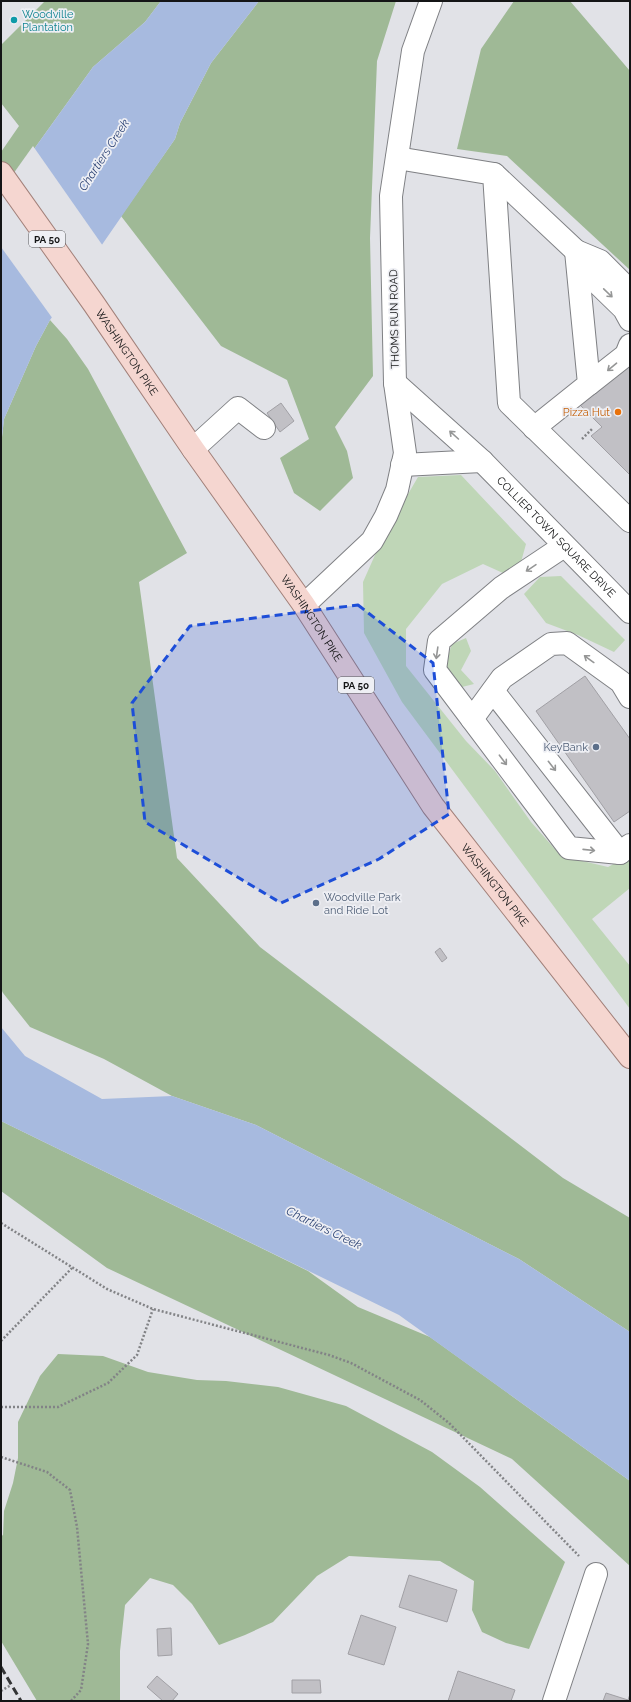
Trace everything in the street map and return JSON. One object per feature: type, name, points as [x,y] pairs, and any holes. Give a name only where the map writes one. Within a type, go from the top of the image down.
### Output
[{"type":"main road","name":"WASHINGTON PIKE","points":[[1,173],[94,304],[192,449],[304,604],[433,806],[630,1057]]},
{"type":"street","name":"THOMS RUN ROAD","points":[[304,604],[372,541],[386,516],[397,490],[405,452],[395,383],[391,196],[413,51],[432,1]]},
{"type":"street","points":[[397,158],[494,174],[576,251],[590,276],[624,309],[630,320]]},
{"type":"street","points":[[494,174],[509,403],[630,521]]},
{"type":"street","points":[[576,251],[600,261],[630,291]]},
{"type":"street","points":[[576,251],[589,384]]},
{"type":"street","points":[[534,428],[626,355],[630,345]]},
{"type":"street","name":"COLLIER TOWN SQUARE DRIVE","points":[[395,383],[482,462],[630,612]]},
{"type":"street","points":[[192,449],[238,408],[264,428]]},
{"type":"street","points":[[402,464],[482,462]]},
{"type":"street","points":[[564,546],[500,588],[439,641],[435,670],[569,848],[625,849]]},
{"type":"street","points":[[472,719],[502,678],[551,644],[567,643],[627,682]]},
{"type":"street","points":[[493,691],[625,849]]},
{"type":"street","points":[[554,1701],[596,1574]]},
{"type":"path","points":[[1,1224],[107,1289],[153,1309],[329,1355],[351,1363],[420,1400],[449,1422],[596,1574]]},
{"type":"path","points":[[1,1341],[72,1268]]},
{"type":"path","points":[[1,1407],[58,1407],[108,1383],[137,1355],[153,1309]]},
{"type":"path","points":[[1,1457],[47,1472],[70,1490],[77,1527],[88,1644],[81,1690],[71,1701]]},
{"type":"path","points":[[1,1691],[11,1685]]},
{"type":"highlighted area","points":[[358,605],[433,663],[449,814],[379,859],[281,903],[145,822],[132,703],[190,626]]},
{"type":"green space","points":[[45,1],[161,1],[145,22],[93,67],[1,195],[1,152],[19,126],[1,103],[1,45]]},
{"type":"green space","points":[[259,1],[396,1],[377,61],[370,238],[373,376],[335,427],[347,451],[353,478],[320,511],[294,493],[280,458],[309,439],[287,380],[221,346],[121,216],[175,139],[180,123],[211,63]]},
{"type":"green space","points":[[514,1],[570,1],[630,71],[630,270],[507,156],[457,149],[481,49]]},
{"type":"green space","points":[[50,320],[67,339],[88,369],[187,553],[139,582],[177,858],[260,947],[563,1178],[630,1218],[630,1332],[519,1259],[256,1125],[172,1096],[104,1059],[30,1027],[3,993],[1,989],[1,446],[4,419],[36,346]]},
{"type":"green space","points":[[461,475],[526,544],[521,562],[503,573],[483,564],[442,584],[406,629],[406,666],[466,741],[495,771],[531,822],[561,856],[608,867],[630,855],[630,888],[592,919],[630,966],[630,1009],[402,702],[364,633],[363,582],[383,537],[418,477]]},
{"type":"green space","points":[[561,576],[625,640],[614,652],[578,635],[546,623],[524,594],[540,577]]},
{"type":"green space","points":[[466,638],[471,651],[461,670],[474,684],[462,687],[445,665],[452,644]]},
{"type":"green space","points":[[1,1121],[308,1271],[358,1307],[430,1337],[630,1481],[630,1566],[512,1459],[107,1268],[1,1191]]},
{"type":"green space","points":[[58,1354],[103,1356],[148,1372],[197,1380],[226,1381],[278,1387],[346,1406],[432,1452],[480,1487],[565,1562],[529,1649],[506,1643],[482,1632],[472,1610],[474,1581],[440,1561],[349,1556],[317,1576],[273,1622],[219,1645],[192,1604],[173,1585],[150,1578],[125,1605],[120,1651],[120,1701],[37,1701],[1,1641],[1,1533],[3,1536],[4,1511],[13,1483],[18,1458],[18,1422],[40,1376]]},
{"type":"water","name":"Chartiers Creek","points":[[161,1],[259,1],[211,63],[180,123],[175,139],[50,320],[36,346],[4,419],[1,446],[1,195],[93,67],[145,22]]},
{"type":"water","name":"Chartiers Creek","points":[[1,1027],[25,1056],[102,1099],[172,1096],[256,1125],[519,1259],[630,1332],[630,1481],[399,1315],[1,1121]]},
{"type":"pier","points":[[33,146],[103,246],[53,319],[1,247],[1,191]]},
{"type":"building","points":[[630,359],[630,475],[591,436],[602,427],[580,405]]},
{"type":"building","points":[[281,403],[294,421],[280,432],[267,413]]},
{"type":"building","points":[[585,676],[630,739],[630,811],[614,822],[536,711]]},
{"type":"building","points":[[440,948],[447,958],[442,962],[435,952]]},
{"type":"building","points":[[409,1575],[457,1590],[447,1622],[399,1607]]},
{"type":"building","points":[[361,1615],[396,1627],[384,1665],[348,1654]]},
{"type":"building","points":[[171,1628],[172,1655],[158,1656],[157,1629]]},
{"type":"building","points":[[458,1671],[515,1690],[511,1701],[448,1701]]},
{"type":"building","points":[[157,1676],[178,1694],[172,1701],[163,1701],[147,1687]]},
{"type":"building","points":[[292,1680],[320,1680],[321,1693],[292,1693]]},
{"type":"building","points":[[606,1693],[628,1700],[630,1694],[630,1701],[603,1701]]},
{"type":"railway","points":[[1,1667],[21,1701]]},
{"type":"place","name":"Woodville Plantation","points":[[14,20]]},
{"type":"place","name":"Pizza Hut","points":[[618,412]]},
{"type":"place","name":"KeyBank","points":[[596,747]]},
{"type":"place","name":"Woodville Park and Ride Lot","points":[[316,903]]}]
